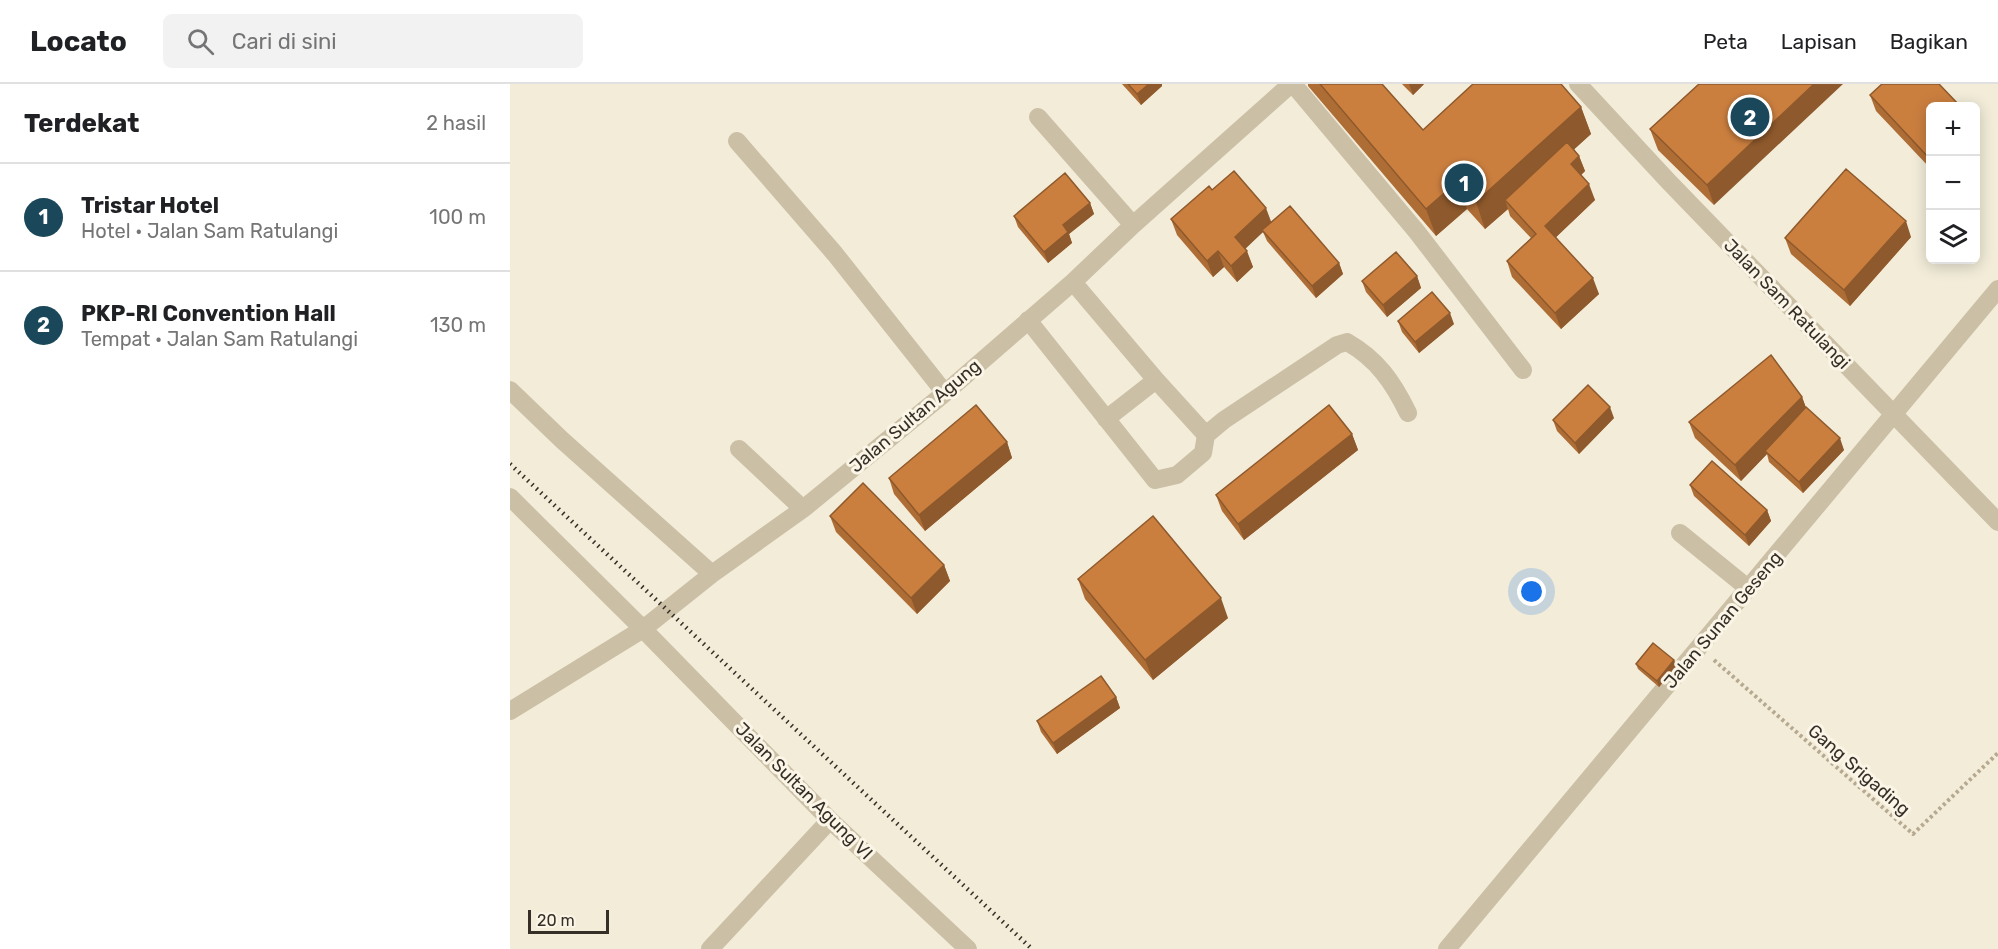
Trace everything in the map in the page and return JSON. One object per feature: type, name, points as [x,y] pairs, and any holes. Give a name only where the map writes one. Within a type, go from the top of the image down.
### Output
[{"type":"street","name":"Jalan Sultan Agung","points":[[510,711],[643,629],[701,582],[802,509],[945,393],[1073,282],[1133,225],[1292,84]]},
{"type":"street","points":[[1292,84],[1417,232],[1523,369]]},
{"type":"street","name":"Jalan Sam Ratulangi","points":[[1578,84],[1669,182],[1998,522]]},
{"type":"street","points":[[1038,117],[1133,225]]},
{"type":"street","points":[[737,141],[835,254],[945,393]]},
{"type":"street","points":[[1073,282],[1206,435]]},
{"type":"street","name":"Jalan Sunan Geseng","points":[[1447,949],[1998,289]]},
{"type":"street","points":[[1028,320],[1155,480],[1177,475],[1203,453],[1206,435],[1224,420],[1337,345],[1347,342],[1361,350],[1394,384],[1407,412]]},
{"type":"street","points":[[1106,418],[1156,380]]},
{"type":"street","points":[[510,390],[701,582]]},
{"type":"street","points":[[739,449],[802,509]]},
{"type":"street","name":"Jalan Sultan Agung VI","points":[[510,497],[830,820],[968,949]]},
{"type":"street","points":[[1680,533],[1749,589]]},
{"type":"street","points":[[711,949],[830,820]]},
{"type":"path","name":"Gang Srigading","points":[[1700,648],[1912,834],[1998,753]]},
{"type":"building","points":[[1128,84],[1149,84],[1137,94]]},
{"type":"building","points":[[1320,84],[1382,84],[1423,130],[1473,84],[1561,84],[1581,107],[1476,202],[1457,182],[1426,209]]},
{"type":"building","points":[[1699,84],[1814,84],[1707,185],[1650,129]]},
{"type":"building","points":[[1882,84],[1939,84],[1956,102],[1926,102],[1926,155],[1870,95]]},
{"type":"building","points":[[1567,142],[1579,156],[1571,164],[1589,184],[1545,226],[1593,278],[1555,313],[1507,261],[1536,234],[1505,200]]},
{"type":"building","points":[[1846,169],[1906,221],[1844,290],[1785,238]]},
{"type":"building","points":[[1234,171],[1266,208],[1235,237],[1247,251],[1231,266],[1218,251],[1207,261],[1171,219],[1209,186],[1212,190]]},
{"type":"building","points":[[1065,173],[1090,203],[1063,225],[1068,232],[1044,252],[1014,216]]},
{"type":"building","points":[[1290,206],[1339,263],[1312,286],[1262,230]]},
{"type":"building","points":[[1396,252],[1417,276],[1383,305],[1362,281]]},
{"type":"building","points":[[1432,292],[1450,313],[1415,342],[1398,321]]},
{"type":"building","points":[[1771,355],[1802,397],[1735,465],[1689,422]]},
{"type":"building","points":[[1588,385],[1610,407],[1575,443],[1553,420]]},
{"type":"building","points":[[976,405],[1007,442],[919,515],[889,478]]},
{"type":"building","points":[[1329,405],[1352,434],[1238,524],[1216,495]]},
{"type":"building","points":[[1806,407],[1840,438],[1799,482],[1765,451]]},
{"type":"building","points":[[1712,461],[1767,510],[1745,535],[1690,485]]},
{"type":"building","points":[[863,483],[944,565],[911,598],[830,516]]},
{"type":"building","points":[[1153,516],[1221,598],[1145,660],[1078,579]]},
{"type":"building","points":[[1653,643],[1674,660],[1657,681],[1636,664]]},
{"type":"building","points":[[1101,676],[1116,697],[1053,743],[1037,721]]},
{"type":"railway","points":[[510,464],[1032,949]]},
{"type":"place","name":"PKP-RI Convention Hall","points":[[1750,117]]},
{"type":"place","name":"Tristar Hotel","points":[[1464,183]]}]
